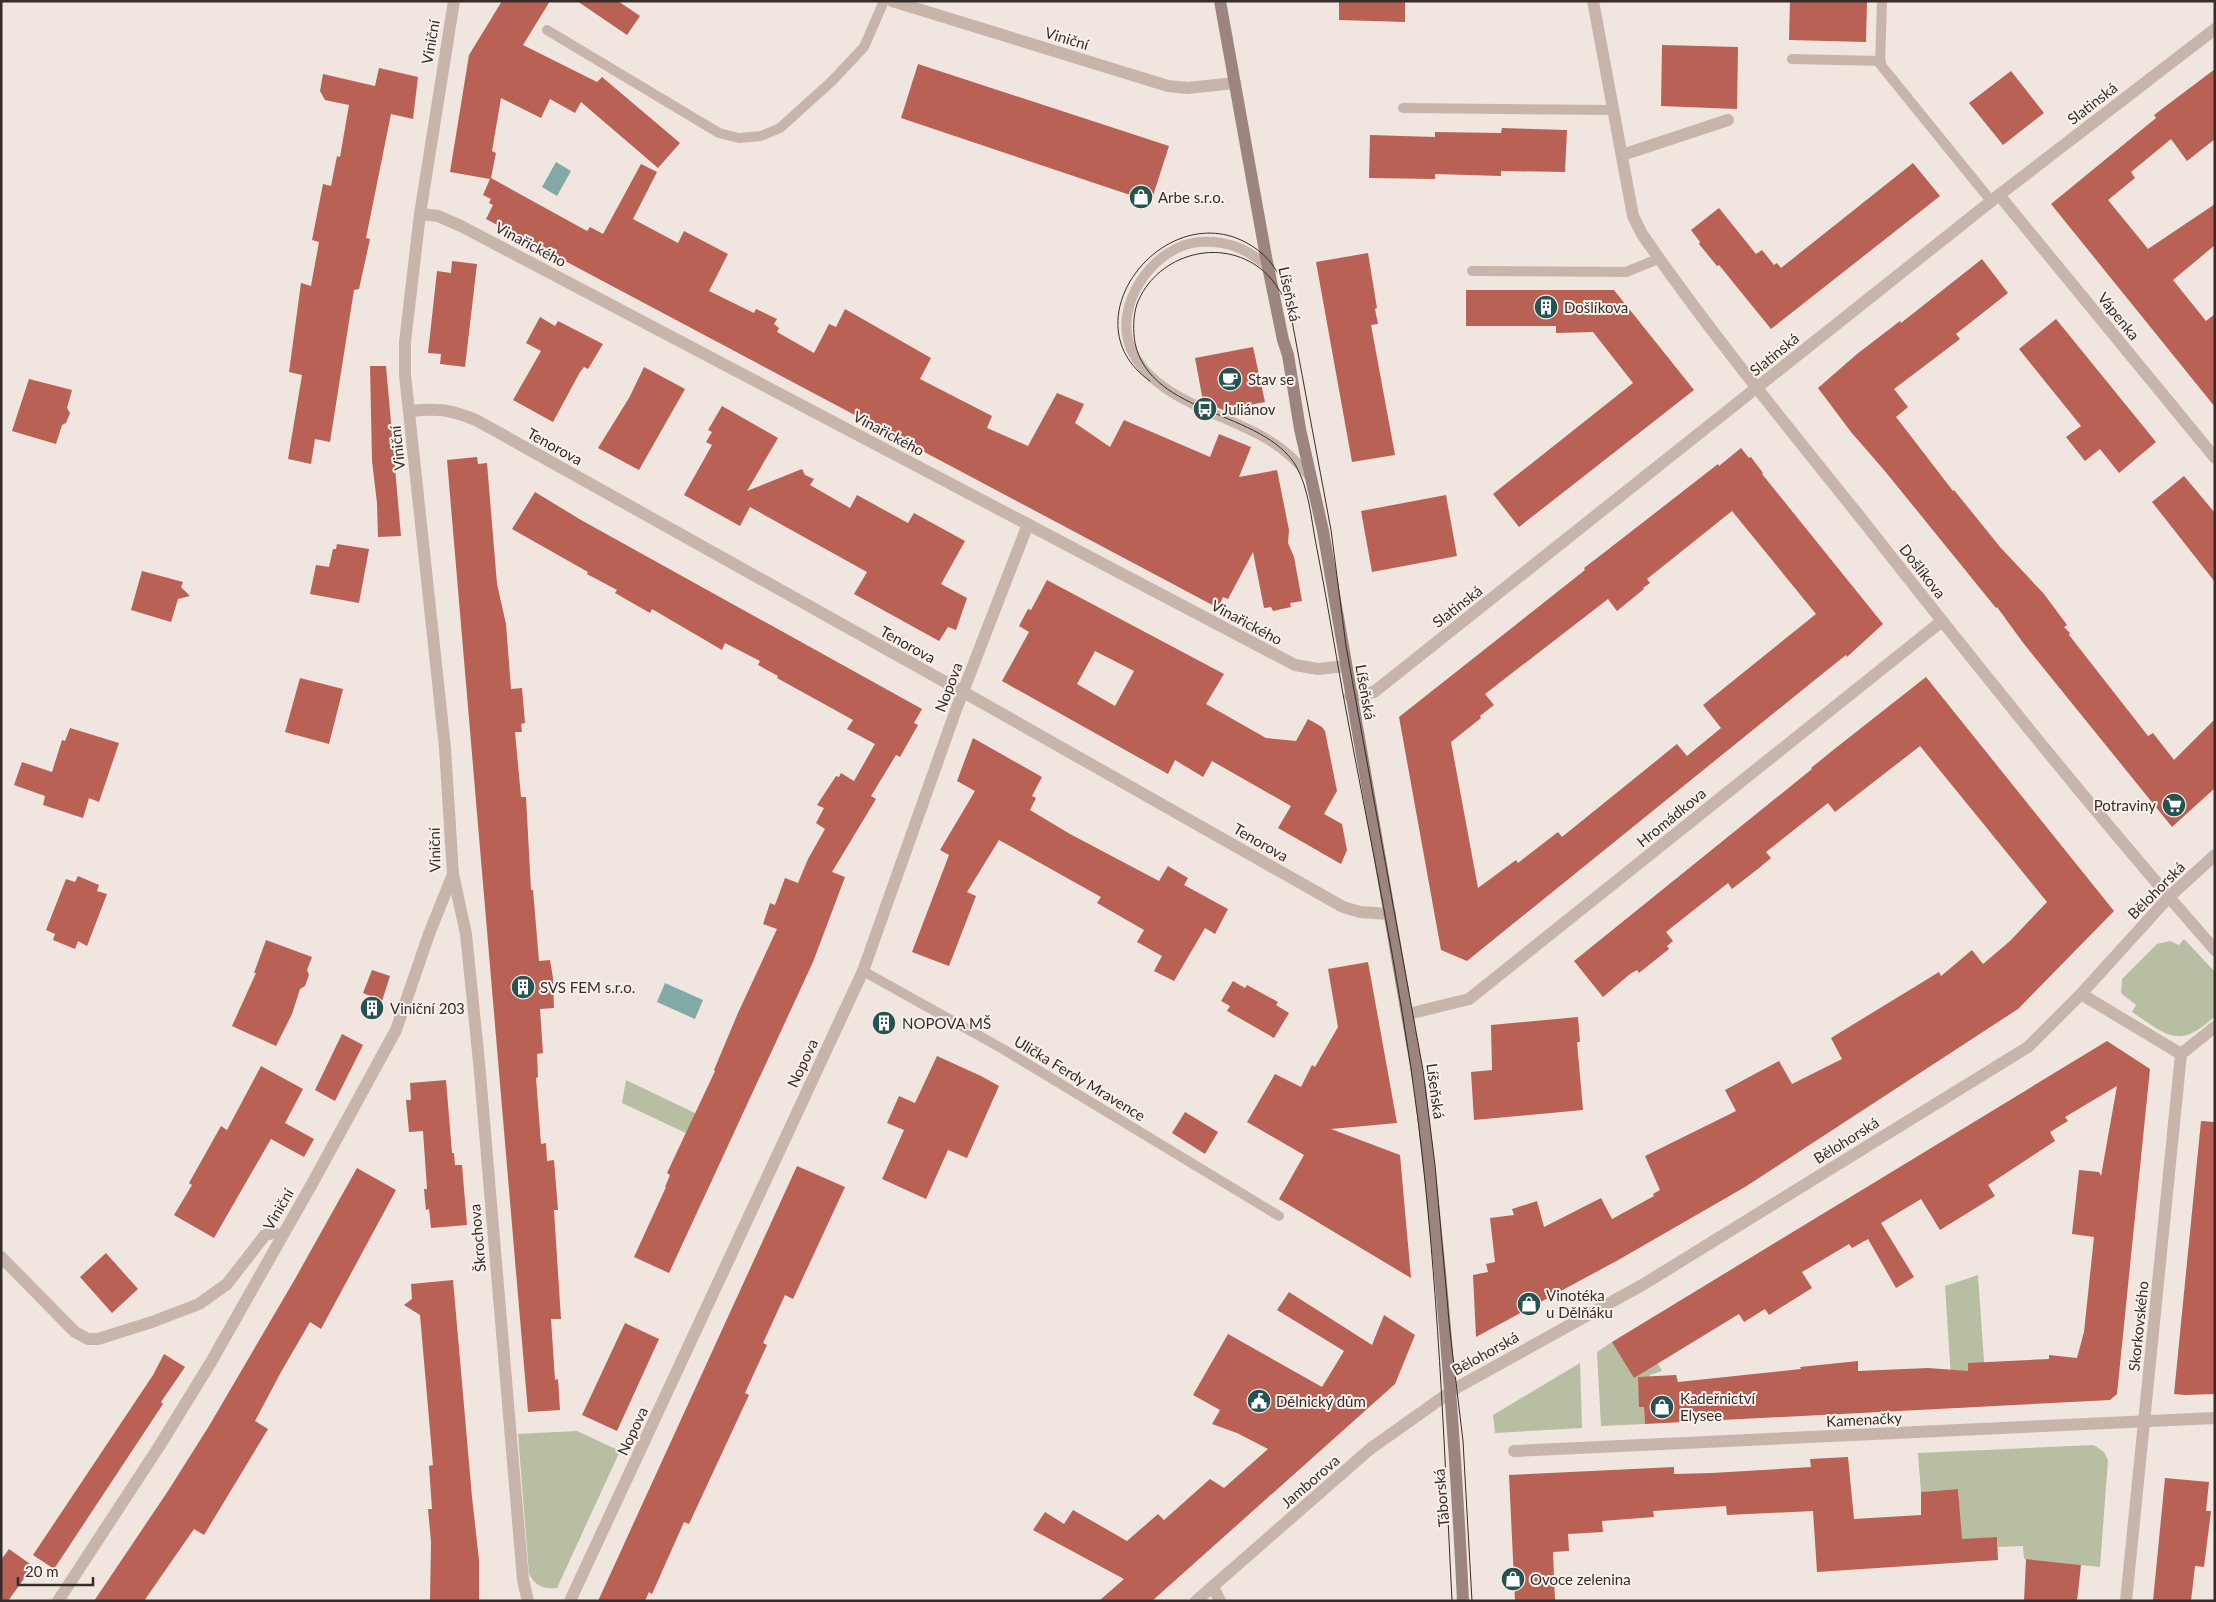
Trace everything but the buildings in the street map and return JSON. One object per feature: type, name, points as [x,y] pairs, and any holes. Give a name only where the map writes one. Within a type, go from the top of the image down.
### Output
[{"type":"street","name":"Viniční","points":[[58,1601],[160,1445],[211,1362],[396,1030],[428,934],[453,874],[445,748],[405,375],[405,342],[420,214],[454,1]]},
{"type":"street","name":"Viniční","points":[[892,1],[1168,86],[1187,88],[1235,82]]},
{"type":"street","name":"Líšeňská","points":[[1220,1],[1282,340],[1288,355],[1300,429],[1324,540],[1350,696],[1408,1014],[1429,1166],[1449,1393]]},
{"type":"street","name":"Došlíkova","points":[[1593,1],[1612,110],[1634,216],[1642,234],[1658,259],[1757,388],[1942,621],[2169,897],[2215,950]]},
{"type":"street","name":"Slatinská","points":[[1350,696],[1374,692],[1995,198],[2215,29]]},
{"type":"street","points":[[1622,155],[1728,120]]},
{"type":"street","name":"Vápenka","points":[[1995,198],[2215,458]]},
{"type":"street","name":"Vinařického","points":[[420,214],[438,216],[461,226],[1295,665],[1318,669],[1345,666]]},
{"type":"street","name":"Tenorova","points":[[409,412],[441,409],[476,420],[1343,907],[1360,912],[1390,914]]},
{"type":"street","name":"Nopova","points":[[570,1601],[863,971],[962,692],[1028,524]]},
{"type":"street","name":"Hromádkova","points":[[1408,1014],[1469,999],[1942,621]]},
{"type":"street","name":"Bělohorská","points":[[1449,1393],[1644,1284],[2028,1047],[2081,994],[2169,897],[2215,855]]},
{"type":"street","name":"Škrochova","points":[[453,874],[466,934],[512,1467],[523,1580],[528,1601]]},
{"type":"street","points":[[2081,994],[2181,1054],[2215,1027]]},
{"type":"street","name":"Skorkovského","points":[[2126,1601],[2181,1054]]},
{"type":"street","points":[[1,1257],[75,1332],[88,1338],[98,1339],[152,1322],[199,1304],[227,1284],[265,1235],[274,1233],[281,1236]]},
{"type":"street","name":"Jamborova","points":[[1196,1601],[1370,1449],[1449,1393]]},
{"type":"street","name":"Táborská","points":[[1449,1393],[1459,1509],[1463,1601]]},
{"type":"street","name":"Kamenačky","points":[[1514,1451],[2215,1418]]},
{"type":"street","points":[[1213,1587],[1220,1601]]},
{"type":"lane","points":[[547,30],[719,133],[739,138],[761,136],[780,128],[832,81],[864,47],[884,1]]},
{"type":"lane","points":[[1792,59],[1881,61],[1882,1]]},
{"type":"lane","name":"Vápenka","points":[[1881,61],[1880,64],[1894,83],[1995,198]]},
{"type":"lane","points":[[1402,108],[1612,110]]},
{"type":"lane","points":[[1268,267],[1254,255],[1233,245],[1199,242],[1181,247],[1150,269],[1136,286],[1126,318],[1127,339],[1139,364],[1157,384],[1267,439],[1288,452],[1311,478]]},
{"type":"lane","points":[[1472,271],[1626,272],[1658,259]]},
{"type":"lane","name":"Ulička Ferdy Mravence","points":[[863,971],[1003,1049],[1279,1216]]},
{"type":"green space","points":[[2184,939],[2215,972],[2215,1016],[2203,1027],[2192,1033],[2174,1036],[2155,1028],[2132,1012],[2136,1005],[2121,993],[2122,979],[2157,944],[2170,941],[2179,945]]},
{"type":"green space","points":[[626,1080],[699,1115],[690,1135],[622,1103]]},
{"type":"green space","points":[[1978,1275],[1987,1406],[1953,1408],[1945,1286]]},
{"type":"green space","points":[[1612,1342],[1656,1361],[1662,1371],[1650,1375],[1651,1395],[1644,1407],[1645,1424],[1601,1426],[1597,1352]]},
{"type":"green space","points":[[1580,1363],[1582,1428],[1495,1433],[1493,1415]]},
{"type":"green space","points":[[577,1431],[620,1451],[557,1588],[547,1588],[537,1584],[529,1574],[518,1434]]},
{"type":"green space","points":[[2094,1445],[2104,1452],[2108,1460],[2100,1567],[2024,1559],[2023,1546],[1998,1547],[1997,1537],[1957,1540],[1961,1532],[1958,1489],[1921,1492],[1918,1453]]},
{"type":"water","points":[[556,162],[571,171],[557,196],[542,187]]},
{"type":"water","points":[[665,983],[703,1000],[695,1019],[657,1002]]},
{"type":"tram line","points":[[1150,381],[1126,356],[1118,327],[1122,298],[1137,271],[1160,249],[1189,236],[1220,234],[1252,246],[1263,255],[1277,271],[1285,290]]},
{"type":"tram line","points":[[1452,1601],[1431,1240],[1411,1066],[1311,514],[1304,484],[1296,466],[1280,448],[1259,433],[1184,399],[1162,385],[1145,367],[1135,343],[1134,329],[1137,304],[1157,274],[1188,256],[1205,253],[1223,253],[1241,257],[1268,275],[1290,310],[1331,530],[1346,646],[1423,1070],[1435,1165],[1450,1332],[1463,1441],[1472,1601]]},
{"type":"place","name":"Arbe s.r.o.","points":[[1141,197]]},
{"type":"place","name":"Došlíkova","points":[[1546,307]]},
{"type":"place","name":"Stav se","points":[[1230,379]]},
{"type":"place","name":"Juliánov","points":[[1205,409]]},
{"type":"place","name":"Potraviny","points":[[2174,805]]},
{"type":"place","name":"SVS FEM s.r.o.","points":[[523,987]]},
{"type":"place","name":"Viniční 203","points":[[372,1008]]},
{"type":"place","name":"NOPOVA MŠ","points":[[884,1023]]},
{"type":"place","name":"Vinotéka u Dělňáku","points":[[1529,1304]]},
{"type":"place","name":"Dělnický dům","points":[[1259,1401]]},
{"type":"place","name":"Kadeřnictví Elysee","points":[[1662,1407]]},
{"type":"place","name":"Ovoce zelenina","points":[[1513,1579]]}]
